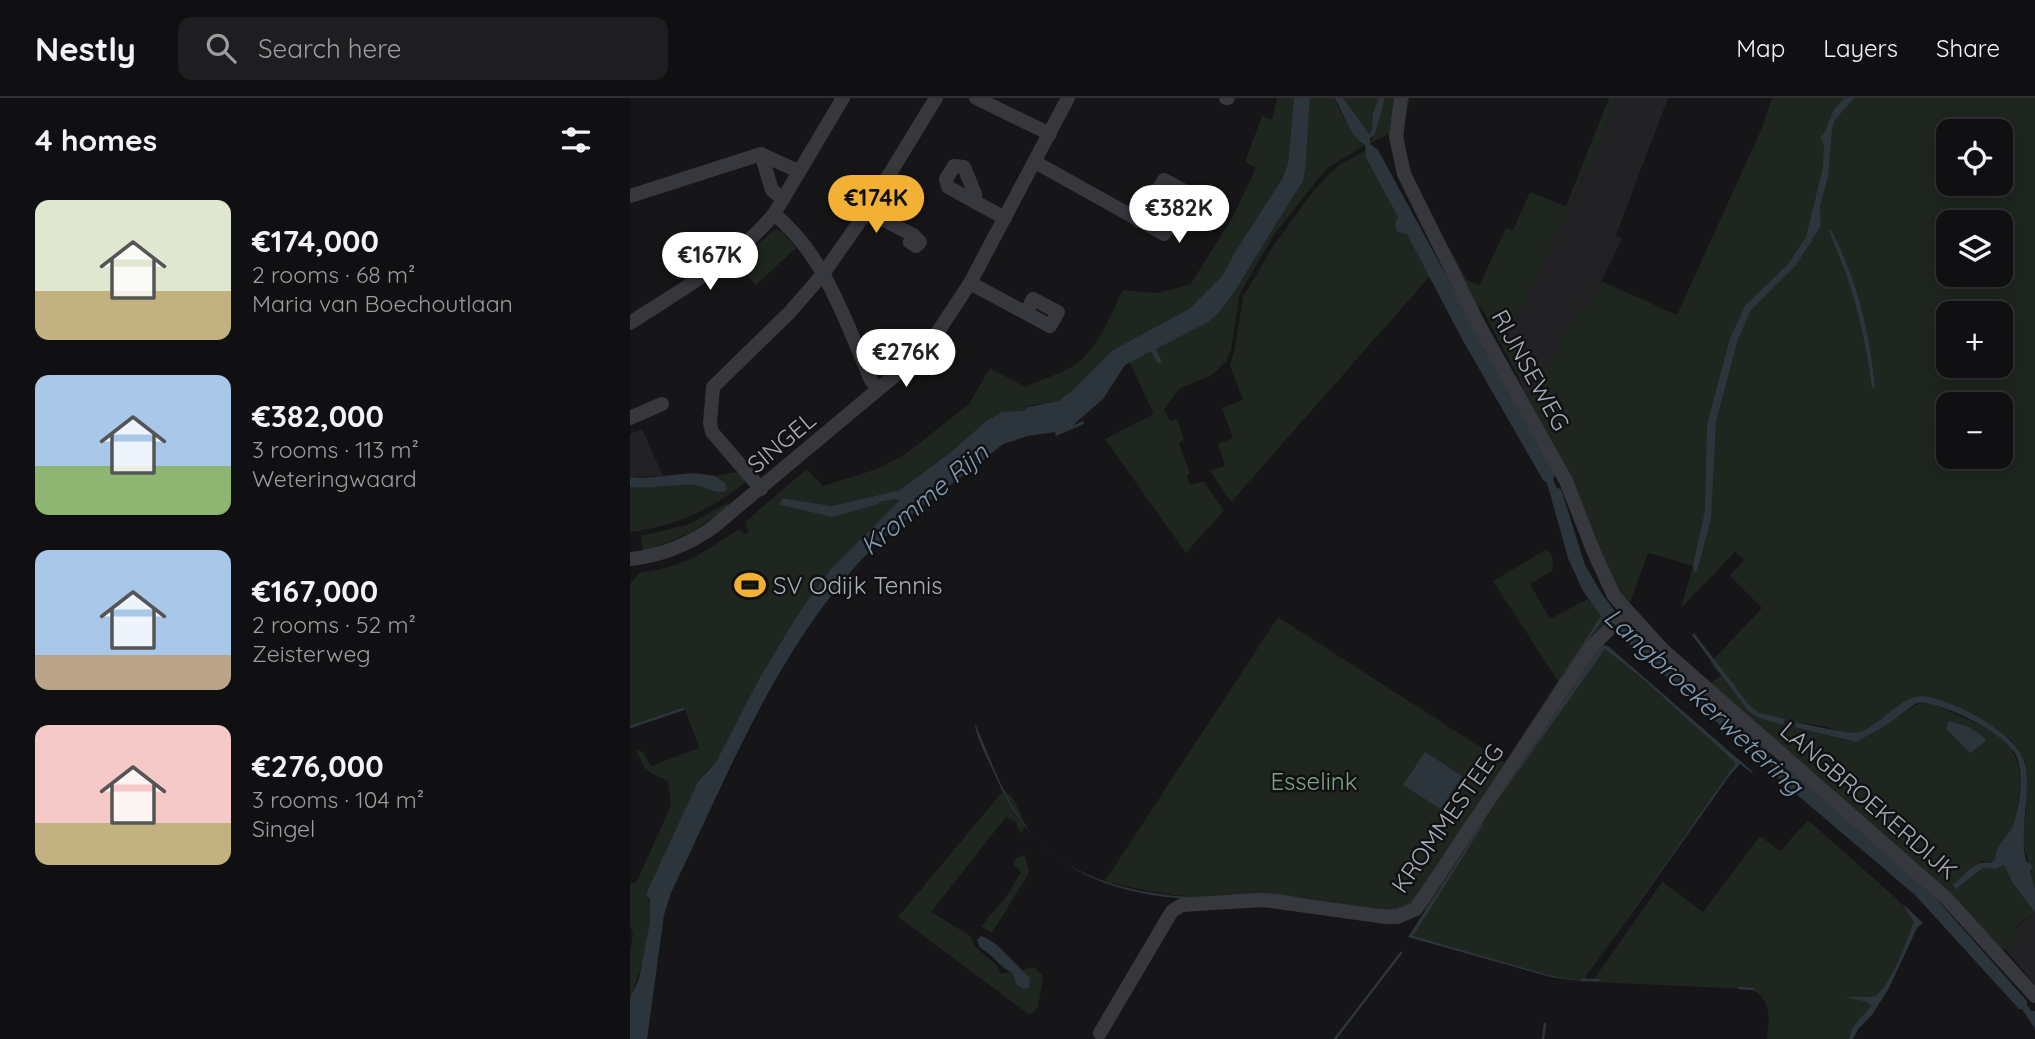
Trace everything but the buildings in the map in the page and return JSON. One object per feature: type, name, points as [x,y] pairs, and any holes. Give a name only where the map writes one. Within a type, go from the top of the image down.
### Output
[{"type":"street","points":[[630,323],[724,262],[754,236],[774,214],[843,98]]},
{"type":"street","points":[[761,489],[712,432],[712,387],[789,313],[823,274],[867,211],[936,98]]},
{"type":"street","name":"SINGEL","points":[[630,559],[669,552],[698,538],[761,489],[878,389],[934,336],[970,283],[1068,98]]},
{"type":"street","name":"RIJNSEWEG","points":[[1401,98],[1396,137],[1404,173],[1480,327],[1566,481],[1620,618],[1662,649]]},
{"type":"street","points":[[984,100],[1050,134]]},
{"type":"street","points":[[630,197],[761,153],[798,171]]},
{"type":"street","points":[[761,153],[772,190],[783,199]]},
{"type":"street","points":[[1035,162],[1139,221]]},
{"type":"street","points":[[975,202],[1005,218]]},
{"type":"street","points":[[867,211],[913,235]]},
{"type":"street","points":[[774,214],[796,237],[823,274],[871,380],[878,389]]},
{"type":"street","points":[[970,283],[1026,313]]},
{"type":"street","points":[[630,418],[662,404]]},
{"type":"street","name":"KROMMESTEEG","points":[[1100,1033],[1172,911],[1182,905],[1263,900],[1386,917],[1397,917],[1416,909],[1591,647],[1620,618]]},
{"type":"street","name":"LANGBROEKERDIJK","points":[[1662,649],[1946,898],[2035,996]]},
{"type":"shaded area","points":[[1616,98],[1668,98],[1616,235],[1622,239],[1589,306],[1582,303],[1528,402],[1519,378],[1529,357],[1505,343],[1601,139]]},
{"type":"shaded area","points":[[642,429],[663,476],[630,477],[630,434]]},
{"type":"shaded area","points":[[2035,911],[2035,985],[2000,943]]},
{"type":"green space","points":[[1277,98],[1294,98],[1288,164],[1282,179],[1223,275],[1189,309],[1113,350],[1073,390],[1058,401],[999,414],[985,422],[951,452],[900,490],[832,506],[782,498],[781,505],[832,517],[878,502],[896,499],[899,501],[831,569],[800,611],[759,679],[716,762],[704,774],[646,894],[650,916],[649,931],[643,961],[630,998],[630,952],[633,935],[630,925],[630,883],[636,883],[671,806],[668,781],[645,768],[635,749],[643,752],[651,766],[699,748],[685,709],[630,728],[630,584],[639,573],[681,563],[739,529],[745,534],[749,531],[745,522],[807,469],[823,486],[877,469],[904,455],[969,404],[990,368],[1025,387],[1074,365],[1087,354],[1099,337],[1123,290],[1155,293],[1190,285],[1232,218],[1256,168],[1245,162],[1262,116],[1272,120]]},
{"type":"green space","points":[[1310,98],[1334,98],[1349,127],[1360,143],[1365,145],[1326,169],[1274,235],[1240,293],[1231,350],[1226,362],[1212,375],[1179,389],[1164,409],[1170,421],[1177,419],[1184,440],[1179,443],[1190,474],[1187,475],[1190,485],[1203,481],[1224,510],[1186,553],[1105,439],[1154,414],[1129,361],[1151,351],[1158,363],[1161,362],[1155,349],[1217,315],[1303,181]]},
{"type":"green space","points":[[1343,98],[1397,98],[1391,133],[1370,143],[1373,134],[1367,133]]},
{"type":"green space","points":[[1404,98],[1410,98],[1404,131],[1406,153],[1419,191],[1467,280],[1479,286],[1506,228],[1513,230],[1530,192],[1566,206],[1609,98],[1616,98],[1601,139],[1505,343],[1530,357],[1519,378],[1481,307],[1477,308],[1438,237],[1400,147]]},
{"type":"green space","points":[[1772,98],[2035,98],[2035,889],[2022,837],[2026,811],[2025,761],[2011,740],[1977,717],[1920,699],[1855,737],[1823,726],[1796,722],[1794,727],[1856,742],[1921,702],[1976,723],[2008,745],[2018,765],[2020,779],[2013,823],[1999,845],[1995,859],[1991,863],[1983,861],[1956,889],[1983,868],[1996,869],[2004,865],[2012,882],[2034,912],[2016,927],[2022,934],[2002,951],[1708,685],[1721,676],[1710,663],[1762,608],[1730,576],[1744,560],[1735,552],[1681,608],[1693,566],[1648,553],[1630,603],[1618,591],[1528,402],[1582,303],[1589,306],[1601,281],[1677,315],[1762,128]]},
{"type":"green space","points":[[1367,150],[1366,158],[1398,217],[1395,224],[1397,232],[1407,233],[1430,276],[1231,502],[1210,470],[1225,466],[1218,444],[1233,438],[1222,408],[1243,400],[1230,366],[1243,297],[1274,245],[1311,194],[1341,164]]},
{"type":"green space","points":[[776,229],[796,248],[756,285],[736,262]]},
{"type":"green space","points":[[737,472],[746,482],[705,509],[662,526],[630,532],[630,487],[684,484],[705,487],[715,492],[725,483],[715,476]]},
{"type":"green space","points":[[728,503],[731,508],[690,533],[643,552],[641,536],[687,525]]},
{"type":"green space","name":"Esselink","points":[[1547,549],[1552,556],[1553,570],[1530,584],[1550,619],[1588,599],[1610,623],[1613,631],[1603,646],[1608,646],[1739,761],[1586,976],[1586,982],[1553,978],[1413,937],[1425,911],[1413,903],[1409,908],[1342,908],[1168,894],[1105,881],[1278,617],[1505,763],[1558,681],[1493,581]]},
{"type":"green space","points":[[1004,790],[1013,798],[1027,828],[1024,827],[1021,835],[1016,822],[1006,817],[931,912],[969,935],[975,946],[997,966],[1001,974],[1034,967],[1043,976],[1038,1007],[1030,1015],[898,917]]},
{"type":"green space","points":[[1808,820],[1897,899],[1919,923],[1876,1006],[1857,1027],[1852,1039],[1767,1039],[1768,1010],[1763,999],[1751,989],[1592,982],[1662,882],[1703,912],[1760,836],[1780,851]]},
{"type":"green space","points":[[1025,855],[1029,873],[992,933],[981,926],[1006,897],[1021,872],[1013,864],[1016,858]]},
{"type":"water","name":"Kromme Rijn","points":[[1294,98],[1310,98],[1303,181],[1217,315],[1156,349],[1162,362],[1158,364],[1151,351],[1125,365],[1103,399],[1072,426],[1083,421],[1084,424],[1056,436],[1055,432],[1028,436],[1003,444],[886,536],[852,570],[823,606],[797,644],[751,725],[671,893],[664,915],[647,1039],[630,1039],[630,998],[639,979],[650,922],[650,900],[646,894],[698,782],[716,762],[759,679],[800,611],[831,569],[899,501],[896,499],[879,502],[832,517],[780,505],[782,498],[832,506],[900,490],[951,452],[985,422],[1002,412],[1022,411],[1028,407],[1058,401],[1073,390],[1113,350],[1189,309],[1223,275],[1282,179],[1288,164]]},
{"type":"water","name":"Langbroekerwetering","points":[[1334,98],[1343,98],[1369,134],[1379,98],[1385,98],[1370,144],[1378,150],[1555,475],[1553,480],[1557,488],[1561,489],[1585,565],[1617,614],[1769,752],[1770,758],[1777,764],[1783,764],[1932,894],[2027,1001],[2031,1011],[2035,1011],[2035,1029],[2022,1009],[2019,1009],[1915,895],[1774,775],[1773,768],[1767,762],[1761,762],[1603,620],[1476,807],[1601,616],[1583,591],[1568,558],[1547,483],[1462,339],[1407,234],[1397,232],[1395,224],[1398,217],[1366,158],[1365,145],[1354,136]]},
{"type":"water","points":[[1845,98],[1854,98],[1835,120],[1832,128],[1828,177],[1820,207],[1821,226],[1796,265],[1751,310],[1737,342],[1716,422],[1711,518],[1697,571],[1694,572],[1693,565],[1705,511],[1707,425],[1730,338],[1745,306],[1789,263],[1806,237],[1823,167],[1824,144],[1820,137],[1824,134],[1834,109]]},
{"type":"water","points":[[1831,230],[1855,287],[1866,326],[1875,387],[1872,388],[1866,347],[1856,308],[1829,231]]},
{"type":"water","points":[[694,473],[715,476],[725,483],[727,490],[719,492],[686,485],[630,487],[630,477]]},
{"type":"water","points":[[1694,633],[1749,705],[1759,713],[1785,719],[1783,725],[1749,712],[1692,635]]},
{"type":"water","points":[[1604,645],[1753,772],[1740,764],[1730,775],[1587,976],[1736,763],[1641,677],[1605,649],[1498,800],[1598,649]]},
{"type":"water","points":[[1924,696],[1952,705],[1985,721],[2013,744],[2022,756],[2027,781],[2024,849],[2026,861],[2033,866],[2030,871],[2035,889],[2035,913],[2012,882],[2004,865],[1996,869],[1983,868],[1956,889],[1953,885],[1975,866],[1991,863],[1995,859],[1997,849],[2015,820],[2020,769],[2015,753],[2008,744],[1986,728],[1959,714],[1921,702],[1856,742],[1794,727],[1796,722],[1856,733],[1874,725],[1906,701]]},
{"type":"water","points":[[1949,721],[1969,727],[1986,741],[1970,753],[1946,728]]},
{"type":"water","points":[[975,723],[1005,793],[1030,832],[1027,829],[1010,805],[980,743]]},
{"type":"water","points":[[1425,752],[1462,776],[1441,809],[1403,785]]},
{"type":"water","points":[[1472,814],[1443,856],[1464,822]]},
{"type":"water","points":[[1483,822],[1413,936],[1552,976],[1584,981],[1551,977],[1408,937]]},
{"type":"water","points":[[1082,872],[1116,885],[1157,894],[1202,897],[1278,894],[1378,909],[1404,906],[1420,890],[1413,901],[1402,908],[1390,911],[1250,898],[1176,898],[1117,887]]},
{"type":"water","points":[[1903,904],[1923,923],[1917,928],[1889,988],[1872,1015],[1858,1029],[1853,1039],[1849,1039],[1853,1027],[1871,1006],[1868,1002],[1845,997],[1874,997],[1887,983],[1914,922]]},
{"type":"water","points":[[981,936],[1000,948],[1030,978],[1029,988],[1023,989],[1016,984],[1013,973],[980,948],[977,940]]},
{"type":"waterway","points":[[630,727],[683,709]]},
{"type":"waterway","points":[[1335,1039],[1401,953]]},
{"type":"waterway","points":[[1582,980],[1599,980]]},
{"type":"waterway","points":[[1739,988],[1753,989]]},
{"type":"waterway","points":[[1543,1039],[1545,1024]]},
{"type":"place","name":"SV Odijk Tennis","points":[[750,585]]}]
